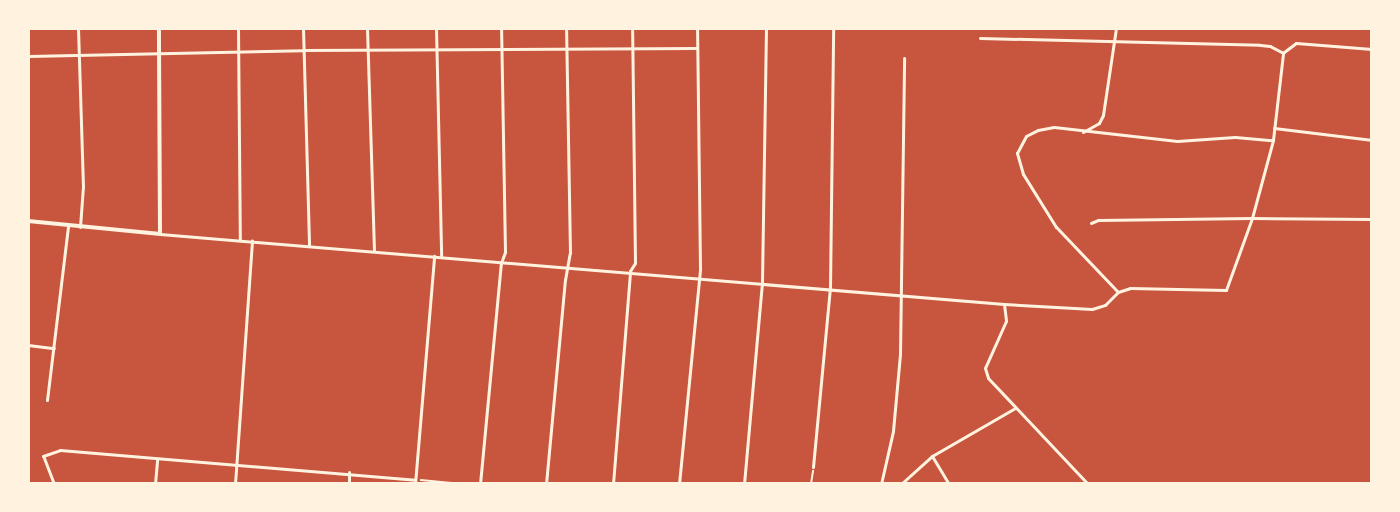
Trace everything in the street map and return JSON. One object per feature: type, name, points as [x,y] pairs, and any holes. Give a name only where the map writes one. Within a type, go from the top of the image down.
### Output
[{"type":"main road","points":[[28,221],[160,234],[159,28]]},
{"type":"street","points":[[78,28],[83,186],[80,227]]},
{"type":"street","points":[[238,28],[240,240]]},
{"type":"street","points":[[303,28],[309,245]]},
{"type":"street","points":[[367,28],[374,251]]},
{"type":"street","points":[[436,28],[441,257]]},
{"type":"street","points":[[480,483],[501,263],[505,252],[501,28]]},
{"type":"street","points":[[546,483],[570,254],[566,28]]},
{"type":"street","points":[[613,483],[630,271],[635,263],[632,28]]},
{"type":"street","points":[[679,483],[699,277],[697,28]]},
{"type":"street","points":[[744,483],[762,282],[765,28]]},
{"type":"street","points":[[813,467],[830,288],[833,28]]},
{"type":"street","points":[[1083,132],[1099,123],[1103,115],[1116,28]]},
{"type":"street","points":[[980,38],[1260,45],[1270,46],[1283,53]]},
{"type":"street","points":[[160,234],[501,263],[630,271],[1004,304],[1092,309],[1105,305],[1118,292],[1143,286],[1226,290],[1252,218],[1273,140],[1283,53],[1296,44],[1371,49]]},
{"type":"street","points":[[28,56],[303,50],[697,48]]},
{"type":"street","points":[[881,483],[893,430],[900,354],[904,58]]},
{"type":"street","points":[[1118,292],[1056,227],[1023,174],[1017,153],[1026,136],[1038,129],[1054,128],[1177,141],[1235,137],[1273,140]]},
{"type":"street","points":[[1274,128],[1371,140]]},
{"type":"street","points":[[1091,223],[1098,220],[1371,219]]},
{"type":"street","points":[[47,400],[68,226]]},
{"type":"street","points":[[235,483],[252,241]]},
{"type":"street","points":[[54,483],[43,456],[60,450],[350,472],[415,482],[434,256]]},
{"type":"street","points":[[1004,304],[1006,321],[985,368],[988,378],[1088,483]]},
{"type":"street","points":[[28,345],[54,348]]},
{"type":"street","points":[[901,483],[932,456],[1015,408]]},
{"type":"street","points":[[932,456],[949,483]]},
{"type":"street","points":[[155,483],[157,459]]},
{"type":"street","points":[[349,483],[350,472]]},
{"type":"path","points":[[811,483],[813,467]]},
{"type":"path","points":[[415,482],[462,483]]}]
